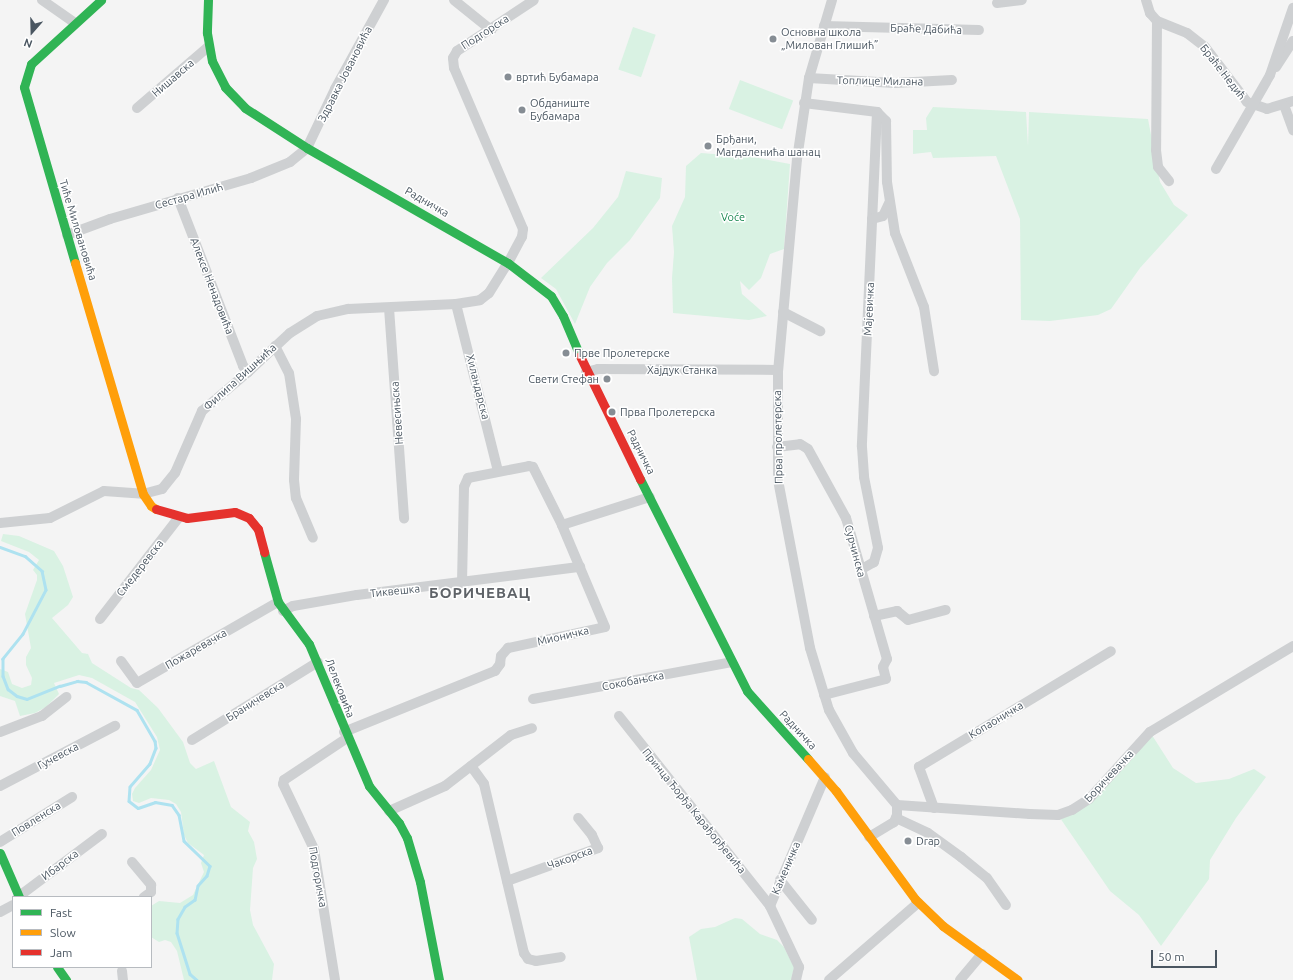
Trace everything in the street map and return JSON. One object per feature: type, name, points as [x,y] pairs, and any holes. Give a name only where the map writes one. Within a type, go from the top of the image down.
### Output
[{"type":"street","points":[[42,0],[75,23]]},
{"type":"street","name":"Тиће Миловановића","points":[[101,0],[31,64],[24,87],[143,494]]},
{"type":"street","name":"Радничка","points":[[208,0],[208,47],[219,76],[235,98],[261,119],[307,148],[508,263],[546,290],[557,303],[586,372],[732,662],[757,703],[825,778],[918,903],[982,954],[1018,980]]},
{"type":"street","name":"Здравка Јовановића","points":[[307,148],[335,89],[384,0]]},
{"type":"street","points":[[454,0],[491,30]]},
{"type":"street","name":"Подгорска","points":[[457,50],[491,30],[534,0]]},
{"type":"street","name":"Прва пролетерска","points":[[832,0],[809,78],[804,103],[778,370],[777,447],[783,515],[810,648],[824,695],[843,738],[897,805]]},
{"type":"street","points":[[997,3],[1022,0]]},
{"type":"street","points":[[1146,0],[1150,13],[1157,21],[1156,150],[1158,167],[1169,181]]},
{"type":"street","points":[[1270,75],[1293,8]]},
{"type":"street","name":"Браће Недић","points":[[1157,21],[1195,38],[1215,60],[1242,98],[1253,106],[1267,109],[1288,103]]},
{"type":"street","name":"Браће Дабића","points":[[824,26],[979,30]]},
{"type":"street","points":[[1216,169],[1270,75],[1293,41]]},
{"type":"street","name":"Нишавска","points":[[138,108],[208,47]]},
{"type":"street","name":"Филипа Вишњића","points":[[0,523],[50,518],[104,491],[143,494],[156,492],[167,486],[175,473],[202,411],[299,326],[322,314],[348,309],[456,304],[485,297],[508,263],[522,237],[523,229],[454,68],[453,58],[457,50]]},
{"type":"street","name":"Топлице Милана","points":[[809,78],[887,82],[952,80]]},
{"type":"street","points":[[804,103],[877,112],[886,122],[889,203],[901,253],[925,313],[934,371]]},
{"type":"street","points":[[1288,103],[1293,130]]},
{"type":"street","name":"Мајевичка","points":[[860,570],[874,562],[878,548],[864,477],[862,447],[877,112]]},
{"type":"street","name":"Сестара Илић","points":[[67,235],[178,198],[277,169],[307,148]]},
{"type":"street","name":"Алексе Ненадовића","points":[[178,198],[244,366],[248,372]]},
{"type":"street","points":[[872,219],[883,216],[889,203]]},
{"type":"street","name":"Хиландарска","points":[[456,304],[498,471]]},
{"type":"street","name":"Невесињска","points":[[390,308],[404,518]]},
{"type":"street","points":[[783,312],[820,331]]},
{"type":"street","points":[[275,346],[289,373],[296,419],[294,480],[296,498],[313,538]]},
{"type":"street","name":"Хајдук Станка","points":[[586,372],[598,369],[778,370]]},
{"type":"street","name":"Сурчинска","points":[[777,447],[800,444],[808,449],[846,518],[887,659],[883,667],[886,679],[824,695]]},
{"type":"street","name":"Мионичка","points":[[284,780],[346,735],[495,671],[500,664],[501,656],[508,648],[605,627],[562,525],[533,467],[528,466],[498,471]]},
{"type":"street","points":[[462,583],[465,482],[468,478],[498,471]]},
{"type":"street","name":"Лелековића","points":[[143,494],[156,509],[179,517],[230,512],[244,515],[253,521],[258,529],[281,606],[305,636],[318,662],[346,735],[369,786],[403,830],[414,860],[439,980]]},
{"type":"street","points":[[562,525],[650,498]]},
{"type":"street","name":"Смедеревска","points":[[100,619],[179,517]]},
{"type":"street","name":"Тиквешка","points":[[281,606],[293,606],[357,595],[580,567]]},
{"type":"street","name":"Пожаревачка","points":[[121,661],[137,683],[281,606]]},
{"type":"street","points":[[874,616],[897,611],[908,620],[946,610]]},
{"type":"street","name":"Боричевачка","points":[[897,805],[1058,815],[1072,810],[1089,799],[1150,732],[1293,646]]},
{"type":"street","name":"Копаоничка","points":[[934,808],[919,767],[1111,651]]},
{"type":"street","name":"Браничевска","points":[[192,740],[318,662]]},
{"type":"street","name":"Сокобањска","points":[[533,699],[732,662]]},
{"type":"street","points":[[0,732],[42,716],[66,697]]},
{"type":"street","name":"Принца Ђорђа Карађорђевића","points":[[618,716],[770,906]]},
{"type":"street","name":"Гучевска","points":[[0,786],[115,726]]},
{"type":"street","points":[[389,810],[445,786],[511,735],[532,728]]},
{"type":"street","points":[[471,766],[484,784],[502,871],[507,881],[526,957],[536,961],[561,957]]},
{"type":"street","name":"Каменичка","points":[[796,980],[799,967],[770,906],[825,778]]},
{"type":"street","name":"Подгоричка","points":[[284,780],[284,788],[314,848],[335,980]]},
{"type":"street","name":"Повленска","points":[[0,842],[72,797]]},
{"type":"street","points":[[869,837],[892,824],[896,818],[897,805]]},
{"type":"street","name":"Чакорска","points":[[507,881],[598,848],[592,835],[578,818]]},
{"type":"street","points":[[896,818],[928,833],[966,861],[987,878],[1006,905]]},
{"type":"street","name":"Ибарска","points":[[19,896],[102,834]]},
{"type":"street","points":[[0,853],[18,896]]},
{"type":"street","points":[[132,862],[151,885],[151,892],[145,896]]},
{"type":"street","points":[[780,880],[812,920]]},
{"type":"street","points":[[829,980],[918,903]]},
{"type":"street","points":[[0,912],[12,906]]},
{"type":"street","points":[[960,980],[982,954]]},
{"type":"street","points":[[58,968],[65,980]]},
{"type":"green space","points":[[633,27],[656,35],[641,77],[618,70]]},
{"type":"green space","points":[[740,80],[793,100],[782,129],[729,109]]},
{"type":"green space","points":[[933,107],[1026,112],[1028,146],[1029,112],[1148,119],[1160,182],[1174,205],[1188,215],[1140,268],[1111,309],[1098,315],[1050,321],[1021,320],[1020,219],[996,156],[933,158],[931,152],[913,154],[913,130],[927,130],[926,118]]},
{"type":"green space","name":"Voće","points":[[701,153],[753,157],[790,164],[784,249],[770,254],[761,278],[749,290],[740,281],[742,294],[767,316],[749,320],[673,313],[672,278],[674,252],[672,226],[685,197],[686,166]]},
{"type":"green space","points":[[626,171],[662,178],[660,198],[630,240],[607,263],[590,287],[575,324],[556,289],[541,278],[593,228],[618,197]]},
{"type":"green space","points":[[3,534],[19,536],[54,551],[63,566],[73,597],[68,605],[52,618],[82,653],[88,654],[92,663],[131,688],[139,690],[158,708],[183,742],[190,763],[196,769],[214,761],[231,807],[250,822],[248,831],[254,842],[257,859],[253,868],[250,910],[253,925],[274,964],[272,980],[184,980],[177,951],[171,942],[165,940],[159,942],[152,938],[152,905],[159,901],[180,903],[193,895],[204,872],[201,863],[204,855],[188,843],[184,835],[181,812],[176,804],[169,800],[151,798],[139,803],[133,801],[132,794],[135,788],[151,770],[160,750],[157,737],[135,702],[92,678],[79,675],[54,683],[59,694],[46,707],[35,713],[20,716],[15,701],[0,696],[0,669],[8,672],[12,684],[22,688],[31,685],[32,678],[26,665],[26,657],[31,648],[25,614],[37,580],[37,575],[33,570],[39,560],[29,552],[1,541]]},
{"type":"green space","points":[[1150,732],[1173,768],[1196,783],[1229,779],[1254,769],[1266,777],[1236,818],[1210,860],[1209,879],[1161,946],[1139,915],[1110,891],[1058,815],[1072,810]]},
{"type":"green space","points":[[735,918],[742,919],[760,934],[777,940],[784,947],[794,967],[791,980],[697,980],[689,937],[701,929],[715,927]]},
{"type":"waterway","points":[[0,547],[25,556],[42,571],[46,590],[23,634],[3,659],[3,676],[8,689],[17,696],[27,699],[77,681],[86,682],[137,710],[155,741],[156,748],[150,764],[130,787],[129,801],[138,808],[155,802],[172,805],[179,815],[184,841],[210,866],[207,876],[198,886],[195,900],[185,907],[178,919],[177,933],[190,974],[197,980]]},
{"type":"traffic: fast","points":[[75,263],[24,87],[31,64],[101,0]]},
{"type":"traffic: fast","points":[[208,0],[207,33],[212,61],[225,87],[245,108],[307,148],[508,263],[551,296],[563,316],[580,356]]},
{"type":"traffic: fast","points":[[640,479],[747,691],[808,759]]},
{"type":"traffic: fast","points":[[264,552],[278,602],[309,644],[369,786],[399,823],[407,838],[420,882],[439,980]]},
{"type":"traffic: fast","points":[[0,853],[19,896]]},
{"type":"traffic: fast","points":[[58,968],[66,980]]},
{"type":"traffic: slow","points":[[75,263],[143,494],[151,506],[156,509]]},
{"type":"traffic: slow","points":[[808,759],[836,791],[915,899],[943,926],[1018,980]]},
{"type":"traffic: jam","points":[[580,356],[640,479]]},
{"type":"traffic: jam","points":[[156,509],[187,518],[235,512],[249,518],[258,529],[264,552]]},
{"type":"place","name":"Основна школа „Милован Глишић”","points":[[773,39]]},
{"type":"place","name":"вртић Бубамара","points":[[508,77]]},
{"type":"place","name":"Обданиште Бубамара","points":[[522,110]]},
{"type":"place","name":"Брђани, Магдаленића шанац","points":[[708,146]]},
{"type":"place","name":"Прве Пролетерске","points":[[566,353]]},
{"type":"place","name":"Свети Стефан","points":[[607,379]]},
{"type":"place","name":"Прва Пролетерска","points":[[612,412]]},
{"type":"place","name":"Drap","points":[[908,841]]},
{"type":"district","name":"БОРИЧЕВАЦ","points":[[480,593]]}]
